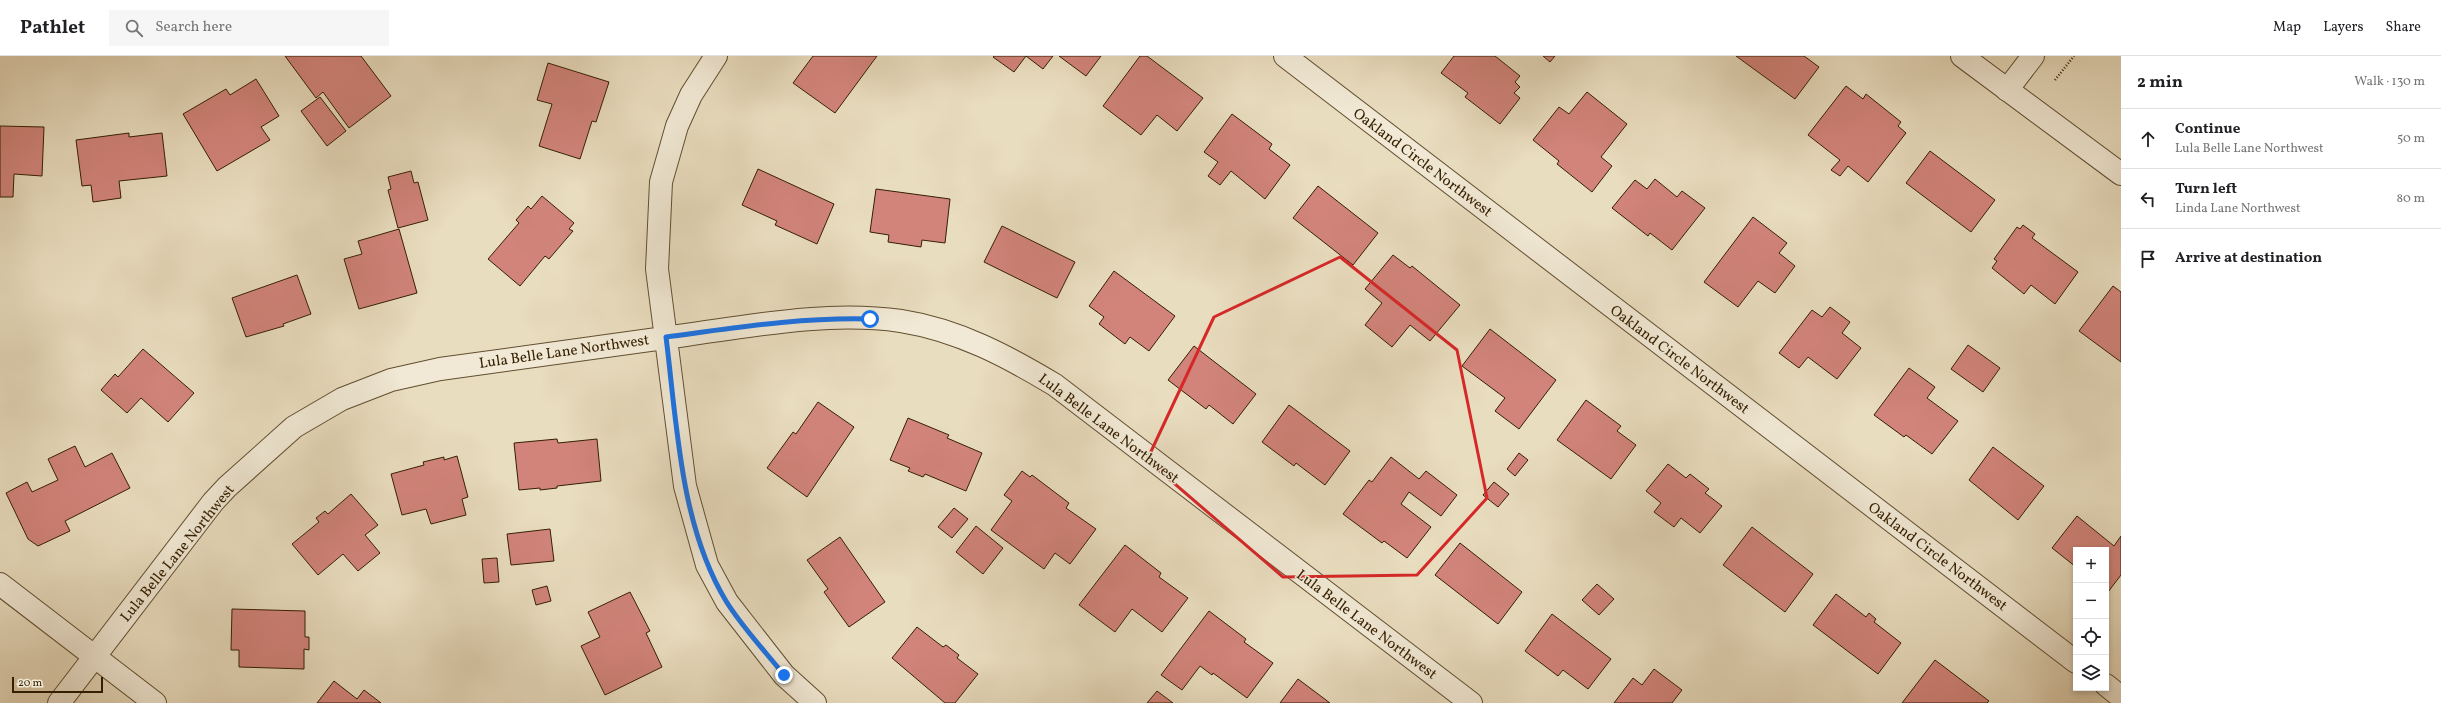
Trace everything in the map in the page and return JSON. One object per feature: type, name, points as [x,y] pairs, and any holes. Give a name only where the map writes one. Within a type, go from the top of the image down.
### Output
[{"type":"street","points":[[716,56],[691,95],[677,126],[661,182],[657,269],[685,486],[708,565],[727,602],[784,675],[815,703]]},
{"type":"street","name":"Oakland Circle Northwest","points":[[1285,56],[2073,660]]},
{"type":"street","points":[[1962,56],[2121,174]]},
{"type":"street","points":[[2007,90],[2033,56]]},
{"type":"street","name":"Lula Belle Lane Northwest","points":[[59,703],[227,487],[294,427],[342,399],[391,380],[440,368],[773,322],[835,318],[902,322],[951,334],[1002,354],[1056,385],[1471,703]]},
{"type":"street","points":[[0,584],[154,703]]},
{"type":"street","points":[[2109,687],[2121,696]]},
{"type":"path","points":[[2055,80],[2074,56]]},
{"type":"highlighted area","points":[[1340,257],[1457,350],[1487,498],[1417,575],[1283,577],[1147,460],[1214,317]]},
{"type":"building","points":[[285,56],[361,56],[391,96],[349,128],[323,92],[316,98]]},
{"type":"building","points":[[813,56],[877,56],[835,113],[793,83]]},
{"type":"building","points":[[1026,56],[1014,72],[993,57]]},
{"type":"building","points":[[1026,56],[1053,56],[1043,69]]},
{"type":"building","points":[[1059,56],[1101,56],[1086,76]]},
{"type":"building","points":[[1140,56],[1147,56],[1203,98],[1177,131],[1157,115],[1141,135],[1103,106]]},
{"type":"building","points":[[1454,56],[1495,56],[1520,76],[1515,82],[1520,87],[1514,93],[1520,98],[1500,124],[1465,97],[1468,93],[1441,73]]},
{"type":"building","points":[[1543,56],[1555,56],[1550,62]]},
{"type":"building","points":[[1736,56],[1804,56],[1819,67],[1795,99]]},
{"type":"building","points":[[548,63],[609,82],[596,122],[592,121],[580,159],[539,146],[552,104],[537,100]]},
{"type":"building","points":[[256,79],[279,116],[261,127],[270,140],[217,171],[183,114],[226,89],[230,95]]},
{"type":"building","points":[[1846,86],[1863,99],[1866,94],[1901,122],[1898,126],[1906,133],[1868,182],[1848,166],[1840,176],[1831,170],[1840,160],[1808,135]]},
{"type":"building","points":[[1587,92],[1627,124],[1601,157],[1612,166],[1592,192],[1557,164],[1559,161],[1533,140],[1559,107],[1569,114]]},
{"type":"building","points":[[320,97],[346,131],[327,146],[301,111]]},
{"type":"building","points":[[1232,114],[1272,144],[1269,149],[1290,165],[1265,199],[1231,171],[1220,185],[1208,176],[1218,162],[1204,152]]},
{"type":"building","points":[[0,126],[44,127],[42,176],[14,174],[13,197],[0,197]]},
{"type":"building","points":[[129,133],[129,137],[162,133],[167,176],[119,181],[121,198],[93,202],[91,185],[82,186],[76,140]]},
{"type":"building","points":[[1930,151],[1995,200],[1971,232],[1906,183]]},
{"type":"building","points":[[758,169],[834,204],[817,244],[775,225],[777,221],[742,205]]},
{"type":"building","points":[[411,171],[414,183],[418,182],[428,220],[398,228],[388,190],[391,189],[388,177]]},
{"type":"building","points":[[1655,179],[1677,197],[1682,191],[1705,208],[1672,250],[1650,233],[1648,236],[1612,208],[1635,180],[1647,189]]},
{"type":"building","points":[[1318,186],[1378,233],[1353,265],[1293,218]]},
{"type":"building","points":[[876,189],[950,199],[945,243],[922,240],[921,247],[888,242],[889,235],[870,232]]},
{"type":"building","points":[[542,196],[574,223],[569,229],[573,231],[549,259],[545,256],[520,286],[488,259],[519,223],[516,220],[528,206],[531,209]]},
{"type":"building","points":[[1753,217],[1787,243],[1779,253],[1795,266],[1775,293],[1758,281],[1738,307],[1704,282]]},
{"type":"building","points":[[2023,225],[2035,234],[2032,238],[2078,272],[2055,304],[2031,285],[2024,294],[1992,268],[1997,261],[1994,259],[2017,227],[2020,229]]},
{"type":"building","points":[[1002,226],[1075,262],[1057,298],[984,262]]},
{"type":"building","points":[[399,229],[417,293],[359,309],[344,259],[362,254],[358,241]]},
{"type":"building","points":[[1393,255],[1410,268],[1412,266],[1460,305],[1430,341],[1410,325],[1392,347],[1365,325],[1382,303],[1365,289]]},
{"type":"building","points":[[1114,271],[1175,316],[1149,351],[1130,337],[1125,344],[1099,324],[1104,317],[1089,306]]},
{"type":"building","points":[[297,275],[311,314],[283,324],[284,326],[246,337],[232,298]]},
{"type":"building","points":[[2113,286],[2121,292],[2121,362],[2079,331]]},
{"type":"building","points":[[1830,307],[1850,322],[1842,333],[1861,348],[1837,379],[1808,357],[1799,368],[1779,353],[1812,310],[1822,317]]},
{"type":"building","points":[[1490,329],[1556,380],[1519,429],[1495,411],[1505,398],[1462,366]]},
{"type":"building","points":[[1968,345],[2000,368],[1983,392],[1951,369]]},
{"type":"building","points":[[1194,346],[1256,394],[1233,424],[1209,405],[1206,409],[1168,380]]},
{"type":"building","points":[[143,349],[194,393],[168,422],[141,398],[127,413],[101,390],[115,374],[118,377]]},
{"type":"building","points":[[1909,368],[1935,387],[1927,398],[1958,421],[1932,454],[1906,435],[1904,437],[1874,415]]},
{"type":"building","points":[[1586,400],[1621,426],[1617,431],[1636,445],[1611,479],[1557,440]]},
{"type":"building","points":[[818,402],[854,427],[807,497],[767,468],[793,432],[796,434]]},
{"type":"building","points":[[1289,405],[1350,451],[1325,485],[1296,463],[1294,466],[1262,442]]},
{"type":"building","points":[[908,418],[949,435],[947,438],[982,453],[966,491],[925,474],[923,477],[908,471],[910,468],[890,460]]},
{"type":"building","points":[[557,439],[558,443],[597,439],[601,481],[557,486],[557,488],[540,490],[540,488],[519,490],[514,443]]},
{"type":"building","points":[[75,446],[85,467],[112,453],[130,488],[65,521],[70,531],[38,546],[28,539],[6,493],[27,482],[32,492],[58,480],[48,459]]},
{"type":"building","points":[[1993,447],[2044,486],[2018,520],[1969,480]]},
{"type":"building","points":[[1519,453],[1528,460],[1515,476],[1507,469]]},
{"type":"building","points":[[457,456],[468,497],[462,499],[466,515],[431,524],[426,509],[402,515],[391,474],[424,465],[423,462],[444,457],[444,460]]},
{"type":"building","points":[[1391,457],[1419,479],[1426,471],[1457,495],[1441,516],[1409,492],[1401,504],[1431,527],[1407,558],[1384,541],[1382,543],[1343,514],[1369,480],[1372,482]]},
{"type":"building","points":[[1668,464],[1686,478],[1690,474],[1709,489],[1705,493],[1722,506],[1700,533],[1681,518],[1674,527],[1654,512],[1661,503],[1646,491]]},
{"type":"building","points":[[1022,471],[1030,477],[1032,475],[1069,503],[1066,508],[1096,529],[1070,564],[1055,553],[1044,569],[991,530],[1012,501],[1004,495]]},
{"type":"building","points":[[1494,482],[1509,494],[1498,507],[1483,495]]},
{"type":"building","points":[[351,494],[378,525],[365,535],[380,553],[358,571],[343,554],[318,575],[292,544],[319,522],[316,518],[325,511],[328,514]]},
{"type":"building","points":[[954,508],[968,519],[952,538],[938,527]]},
{"type":"building","points":[[2077,516],[2114,546],[2121,536],[2121,575],[2109,591],[2109,547],[2073,547],[2073,565],[2052,548]]},
{"type":"building","points":[[976,526],[1003,548],[983,574],[956,552]]},
{"type":"building","points":[[1752,527],[1813,574],[1785,612],[1723,565]]},
{"type":"building","points":[[550,529],[554,561],[511,565],[507,534]]},
{"type":"building","points":[[840,537],[885,602],[849,627],[824,592],[828,589],[807,560]]},
{"type":"building","points":[[1460,543],[1522,592],[1498,624],[1435,575]]},
{"type":"building","points":[[1125,545],[1161,573],[1159,577],[1188,598],[1162,632],[1132,609],[1115,632],[1079,605]]},
{"type":"building","points":[[497,558],[499,582],[484,583],[482,559]]},
{"type":"building","points":[[1597,584],[1614,599],[1599,615],[1582,600]]},
{"type":"building","points":[[547,586],[551,601],[536,605],[532,590]]},
{"type":"building","points":[[630,592],[650,631],[646,633],[662,667],[605,695],[581,646],[600,637],[588,612]]},
{"type":"building","points":[[1836,594],[1866,617],[1869,613],[1876,619],[1874,622],[1901,643],[1878,674],[1813,625]]},
{"type":"building","points":[[232,609],[305,611],[305,637],[309,637],[309,650],[304,649],[304,669],[239,667],[239,650],[231,650]]},
{"type":"building","points":[[1209,611],[1246,639],[1244,642],[1273,663],[1247,698],[1213,673],[1212,675],[1200,666],[1182,690],[1161,675]]},
{"type":"building","points":[[1552,614],[1611,659],[1588,689],[1563,670],[1558,676],[1525,651]]},
{"type":"building","points":[[917,627],[943,647],[946,645],[959,655],[957,658],[978,674],[955,703],[945,703],[892,658]]},
{"type":"building","points":[[1935,660],[1989,701],[1987,703],[1902,703]]},
{"type":"building","points":[[1654,669],[1682,690],[1672,703],[1614,703],[1633,678],[1642,685]]},
{"type":"building","points":[[1298,679],[1330,703],[1280,703]]},
{"type":"building","points":[[334,681],[357,699],[364,690],[381,703],[317,703]]},
{"type":"building","points":[[1157,691],[1173,703],[1147,703]]},
{"type":"route","points":[[784,675],[727,602],[708,565],[685,486],[666,337],[773,322],[835,318],[870,319]]}]
